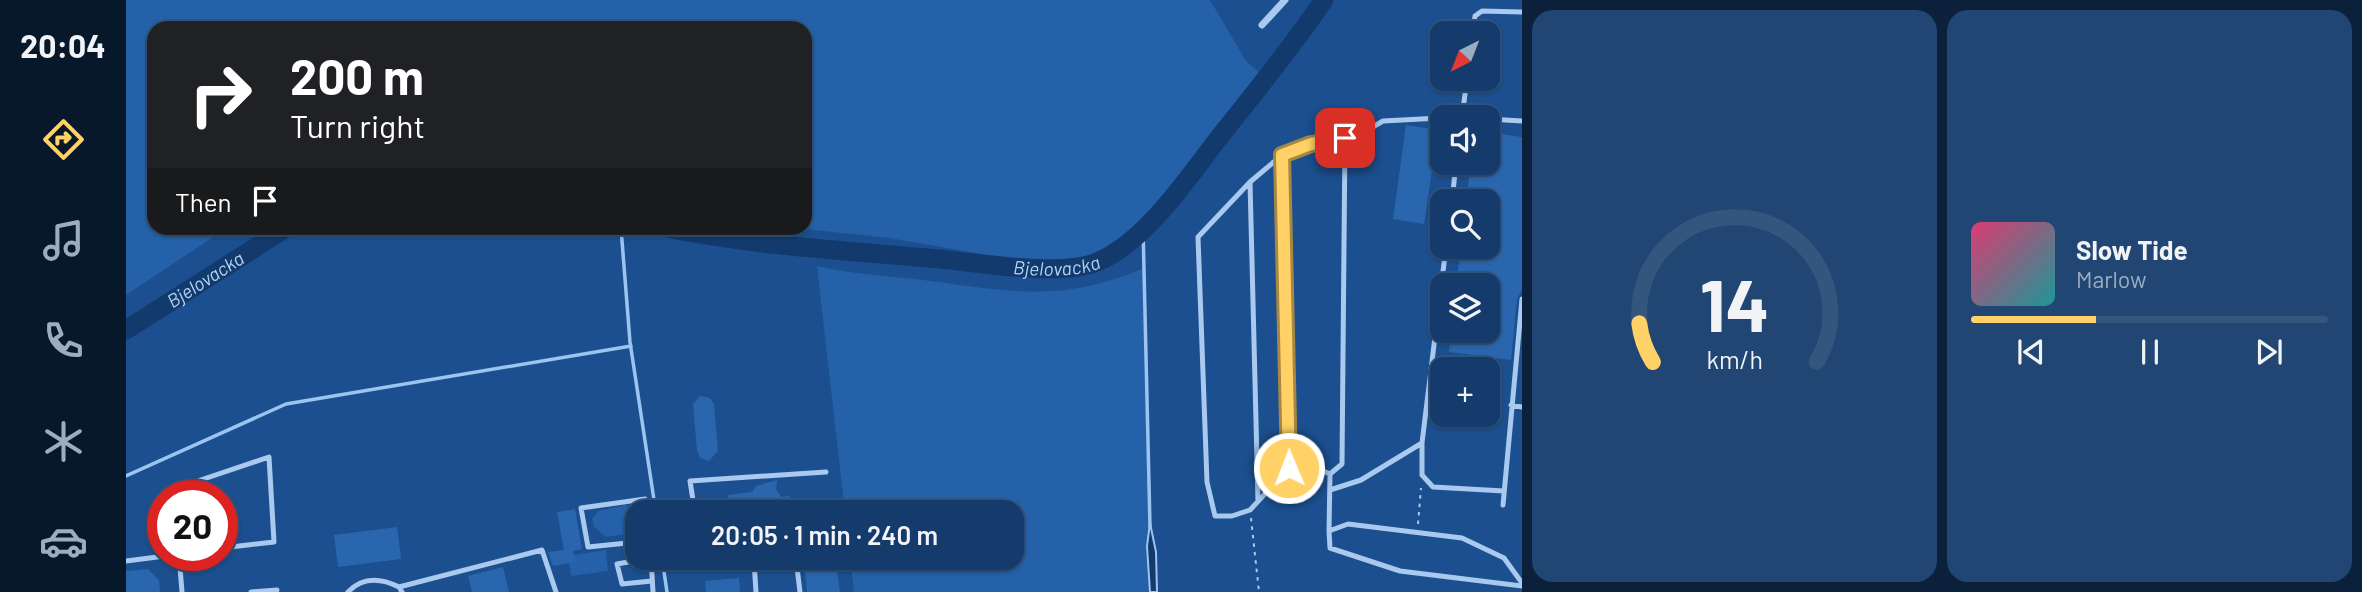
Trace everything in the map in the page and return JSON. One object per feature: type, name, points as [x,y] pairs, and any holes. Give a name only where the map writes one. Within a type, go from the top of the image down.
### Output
[{"type":"street","points":[[1262,25],[1285,0]]},
{"type":"lane","points":[[1474,21],[1475,16],[1482,11],[1522,12]]},
{"type":"lane","points":[[1331,474],[1306,463],[1289,468],[1250,510],[1232,516],[1215,516],[1207,482],[1198,237],[1250,182],[1282,155],[1311,144],[1356,137],[1383,121],[1430,119]]},
{"type":"lane","points":[[1500,120],[1522,121]]},
{"type":"lane","points":[[1345,138],[1342,464],[1331,474],[1330,548],[1400,572],[1522,584]]},
{"type":"lane","points":[[1282,155],[1289,468]]},
{"type":"lane","points":[[1250,182],[1258,501]]},
{"type":"lane","points":[[1445,259],[1422,443],[1422,475],[1433,487],[1442,489],[1504,491]]},
{"type":"lane","points":[[1503,505],[1522,299]]},
{"type":"lane","points":[[1511,405],[1522,407]]},
{"type":"lane","points":[[1330,489],[1361,480],[1422,443]]},
{"type":"lane","points":[[201,480],[269,457],[274,542],[238,546]]},
{"type":"lane","points":[[693,500],[690,481],[826,472]]},
{"type":"lane","points":[[625,502],[582,508],[588,547],[625,543]]},
{"type":"lane","points":[[1329,531],[1348,524],[1462,538],[1504,558],[1522,584]]},
{"type":"lane","points":[[348,592],[366,581],[380,578],[401,589],[542,550],[556,592]]},
{"type":"lane","points":[[126,561],[147,558]]},
{"type":"lane","points":[[625,563],[617,564],[622,584],[652,581]]},
{"type":"lane","points":[[652,570],[653,592]]},
{"type":"lane","points":[[755,570],[756,592]]},
{"type":"lane","points":[[799,570],[800,592]]},
{"type":"lane","points":[[179,571],[182,592]]},
{"type":"lane","points":[[251,592],[277,590]]},
{"type":"path","points":[[1417,532],[1422,475]]},
{"type":"path","points":[[1250,510],[1259,592]]},
{"type":"shaded area","points":[[126,0],[1210,0],[1246,61],[1266,78],[1189,178],[1144,228],[1100,261],[1082,267],[1064,268],[889,238],[812,230],[812,21],[147,21],[147,235],[216,235],[126,295]]},
{"type":"shaded area","points":[[817,266],[856,273],[1034,292],[1086,287],[1144,268],[1152,592],[854,592],[851,570],[1024,570],[1024,500],[844,500]]},
{"type":"shaded area","points":[[625,505],[625,534],[606,537],[594,527],[592,519],[598,511]]},
{"type":"shaded area","points":[[1150,523],[1156,552],[1157,592],[1150,592],[1147,546]]},
{"type":"shaded area","points":[[606,550],[608,571],[571,576],[569,563],[575,562],[574,555]]},
{"type":"building","points":[[1406,125],[1430,129],[1431,175],[1424,224],[1393,219]]},
{"type":"building","points":[[1500,134],[1522,137],[1522,290],[1517,299],[1511,360],[1449,352],[1450,343],[1500,343],[1500,273],[1458,273],[1459,259],[1500,259],[1500,189],[1468,189],[1469,175],[1500,175]]},
{"type":"building","points":[[700,396],[710,398],[714,404],[718,451],[709,461],[700,458],[697,451],[693,404]]},
{"type":"building","points":[[777,480],[776,489],[781,497],[790,496],[790,500],[725,500],[728,498],[727,495],[752,492],[756,486]]},
{"type":"building","points":[[575,509],[582,549],[573,551],[576,562],[553,566],[548,552],[564,550],[557,512]]},
{"type":"building","points":[[397,527],[401,559],[338,567],[334,535]]},
{"type":"building","points":[[503,567],[509,592],[472,592],[468,576]]},
{"type":"building","points":[[147,569],[159,580],[160,592],[126,592],[126,571]]},
{"type":"building","points":[[837,570],[840,592],[807,592],[805,572]]},
{"type":"building","points":[[739,578],[740,592],[706,592],[705,581]]},
{"type":"waterway","name":"Bjelovacka","points":[[708,235],[768,244],[1020,268],[1063,268],[1097,262],[1132,240],[1181,188],[1324,0]]},
{"type":"waterway","points":[[1143,227],[1150,527]]},
{"type":"waterway","name":"Bjelovacka","points":[[126,330],[275,235]]},
{"type":"waterway","points":[[622,235],[630,342],[654,500]]},
{"type":"waterway","points":[[126,476],[286,404],[631,346]]},
{"type":"waterway","points":[[664,570],[667,592]]},
{"type":"route","points":[[1289,468],[1282,155],[1311,144],[1345,138]]}]
